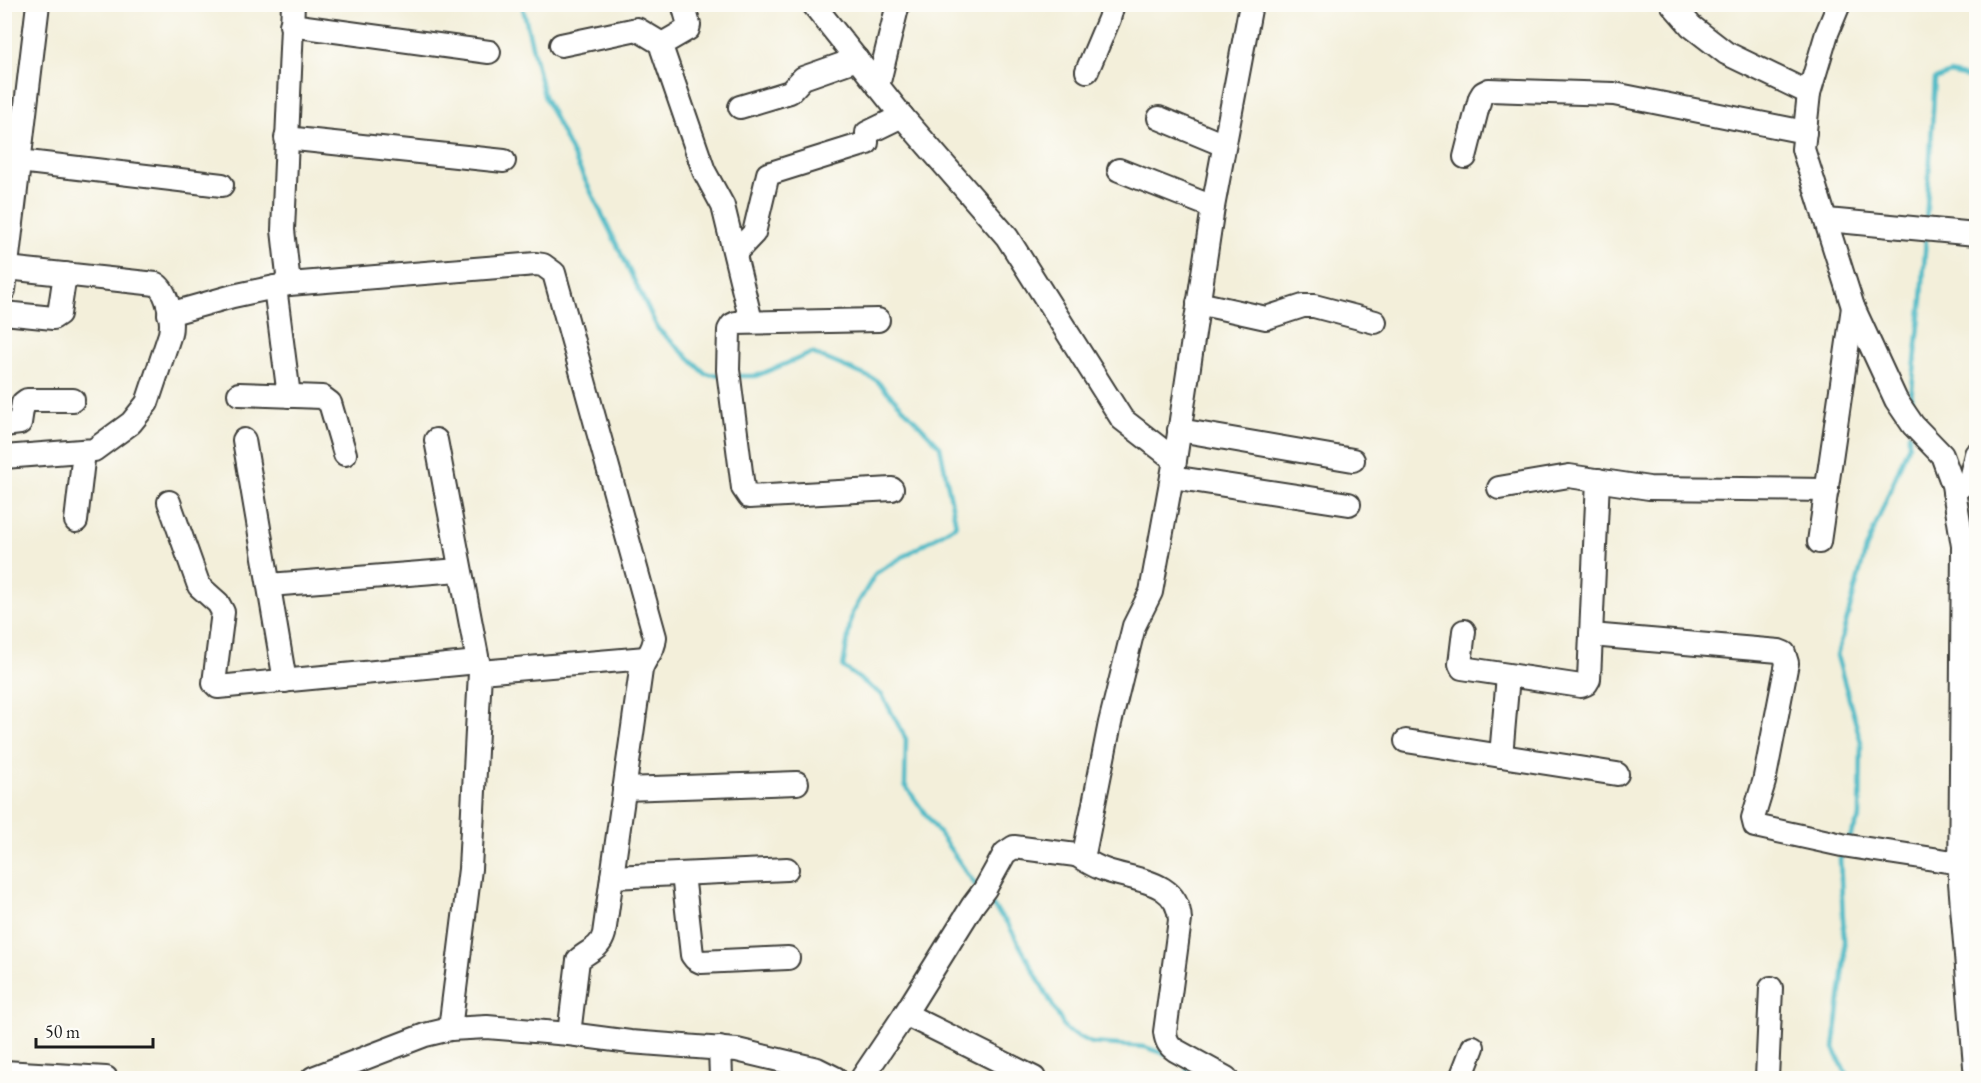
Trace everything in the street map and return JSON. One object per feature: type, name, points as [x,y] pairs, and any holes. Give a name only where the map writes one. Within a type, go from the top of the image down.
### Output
[{"type":"street","points":[[4,457],[84,452],[98,448],[131,423],[142,411],[157,375],[171,323],[162,290],[156,284],[65,274],[6,279],[9,213],[19,161],[15,103],[38,4]]},
{"type":"street","points":[[662,44],[688,29],[689,24],[682,4]]},
{"type":"street","points":[[813,4],[902,116],[1007,237],[1122,419],[1173,468],[1349,504]]},
{"type":"street","points":[[878,86],[898,4]]},
{"type":"street","points":[[1087,71],[1113,4]]},
{"type":"street","points":[[1076,855],[1085,849],[1110,723],[1134,626],[1151,592],[1173,468],[1213,207],[1251,4]]},
{"type":"street","points":[[1672,4],[1691,26],[1726,53],[1809,93]]},
{"type":"street","points":[[1839,4],[1827,33],[1809,93],[1803,149],[1853,307],[1896,400],[1913,425],[1942,455],[1954,492],[1963,546],[1969,689],[1969,831],[1960,863],[1972,970],[1976,1078]]},
{"type":"street","points":[[289,396],[282,286],[292,15],[489,52]]},
{"type":"street","points":[[561,45],[632,30],[642,32],[662,44]]},
{"type":"street","points":[[662,44],[704,171],[723,206],[751,321]]},
{"type":"street","points":[[740,107],[790,92],[803,78],[857,59]]},
{"type":"street","points":[[1465,157],[1480,98],[1489,90],[1614,94],[1805,132]]},
{"type":"street","points":[[735,253],[754,233],[768,174],[867,143],[867,133],[902,116]]},
{"type":"street","points":[[1160,118],[1224,145]]},
{"type":"street","points":[[286,138],[504,161]]},
{"type":"street","points":[[19,161],[222,185]]},
{"type":"street","points":[[1119,170],[1213,207]]},
{"type":"street","points":[[1827,220],[1977,234]]},
{"type":"street","points":[[169,314],[233,296],[282,286],[536,264],[543,265],[554,273],[655,637],[652,651],[641,670],[602,942],[578,960],[569,1034]]},
{"type":"street","points":[[4,313],[56,317],[59,314],[65,274]]},
{"type":"street","points":[[1198,303],[1266,318],[1303,306],[1314,306],[1376,322]]},
{"type":"street","points":[[1819,542],[1853,307]]},
{"type":"street","points":[[878,320],[736,323],[729,330],[728,370],[743,488],[749,497],[892,489]]},
{"type":"street","points":[[239,394],[327,399],[345,454]]},
{"type":"street","points":[[4,425],[20,423],[25,401],[73,400]]},
{"type":"street","points":[[1179,430],[1353,460]]},
{"type":"street","points":[[244,440],[285,681]]},
{"type":"street","points":[[436,440],[479,667],[470,868],[450,1029]]},
{"type":"street","points":[[76,521],[84,452]]},
{"type":"street","points":[[1954,492],[1971,479],[1977,454]]},
{"type":"street","points":[[1499,488],[1560,477],[1649,488],[1827,490]]},
{"type":"street","points":[[1464,631],[1460,664],[1462,668],[1581,686],[1586,684],[1589,679],[1598,480]]},
{"type":"street","points":[[169,502],[199,586],[218,603],[223,612],[214,683],[218,687],[479,667],[646,658]]},
{"type":"street","points":[[269,585],[459,570]]},
{"type":"street","points":[[1591,635],[1784,653],[1787,663],[1764,782],[1753,823],[1759,828],[1846,845],[1960,863]]},
{"type":"street","points":[[1501,756],[1508,676]]},
{"type":"street","points":[[1406,741],[1617,774]]},
{"type":"street","points":[[624,789],[797,783]]},
{"type":"street","points":[[862,1078],[905,1014],[1005,853],[1014,847],[1076,855],[1102,869],[1160,886],[1169,891],[1179,909],[1180,920],[1165,1032],[1166,1039],[1169,1046],[1175,1050],[1226,1078]]},
{"type":"street","points":[[612,877],[787,869]]},
{"type":"street","points":[[683,874],[692,955],[695,960],[700,962],[788,958]]},
{"type":"street","points":[[1767,1078],[1771,988]]},
{"type":"street","points":[[905,1014],[1034,1078]]},
{"type":"street","points":[[313,1078],[425,1035],[450,1029],[487,1027],[630,1042],[737,1050],[817,1069],[835,1078]]},
{"type":"street","points":[[1461,1078],[1473,1047]]},
{"type":"street","points":[[720,1048],[721,1078]]},
{"type":"street","points":[[4,1072],[106,1078]]},
{"type":"waterway","points":[[522,4],[544,96],[658,329],[706,374],[721,375]]},
{"type":"waterway","points":[[1926,222],[1935,79],[1950,73],[1976,79]]},
{"type":"waterway","points":[[1910,407],[1922,299],[1926,236]]},
{"type":"waterway","points":[[736,376],[756,376],[812,353],[876,380],[940,446],[956,525],[876,573],[852,613],[843,667],[882,695],[906,739],[905,785],[977,887]]},
{"type":"waterway","points":[[1849,839],[1860,817],[1861,742],[1837,656],[1866,549],[1909,444],[1909,433]]},
{"type":"waterway","points":[[1843,852],[1840,859],[1845,958],[1834,1048],[1848,1078]]},
{"type":"waterway","points":[[986,898],[1008,924],[1066,1030],[1091,1043],[1145,1047],[1165,1054]]},
{"type":"waterway","points":[[1185,1065],[1193,1078]]}]
